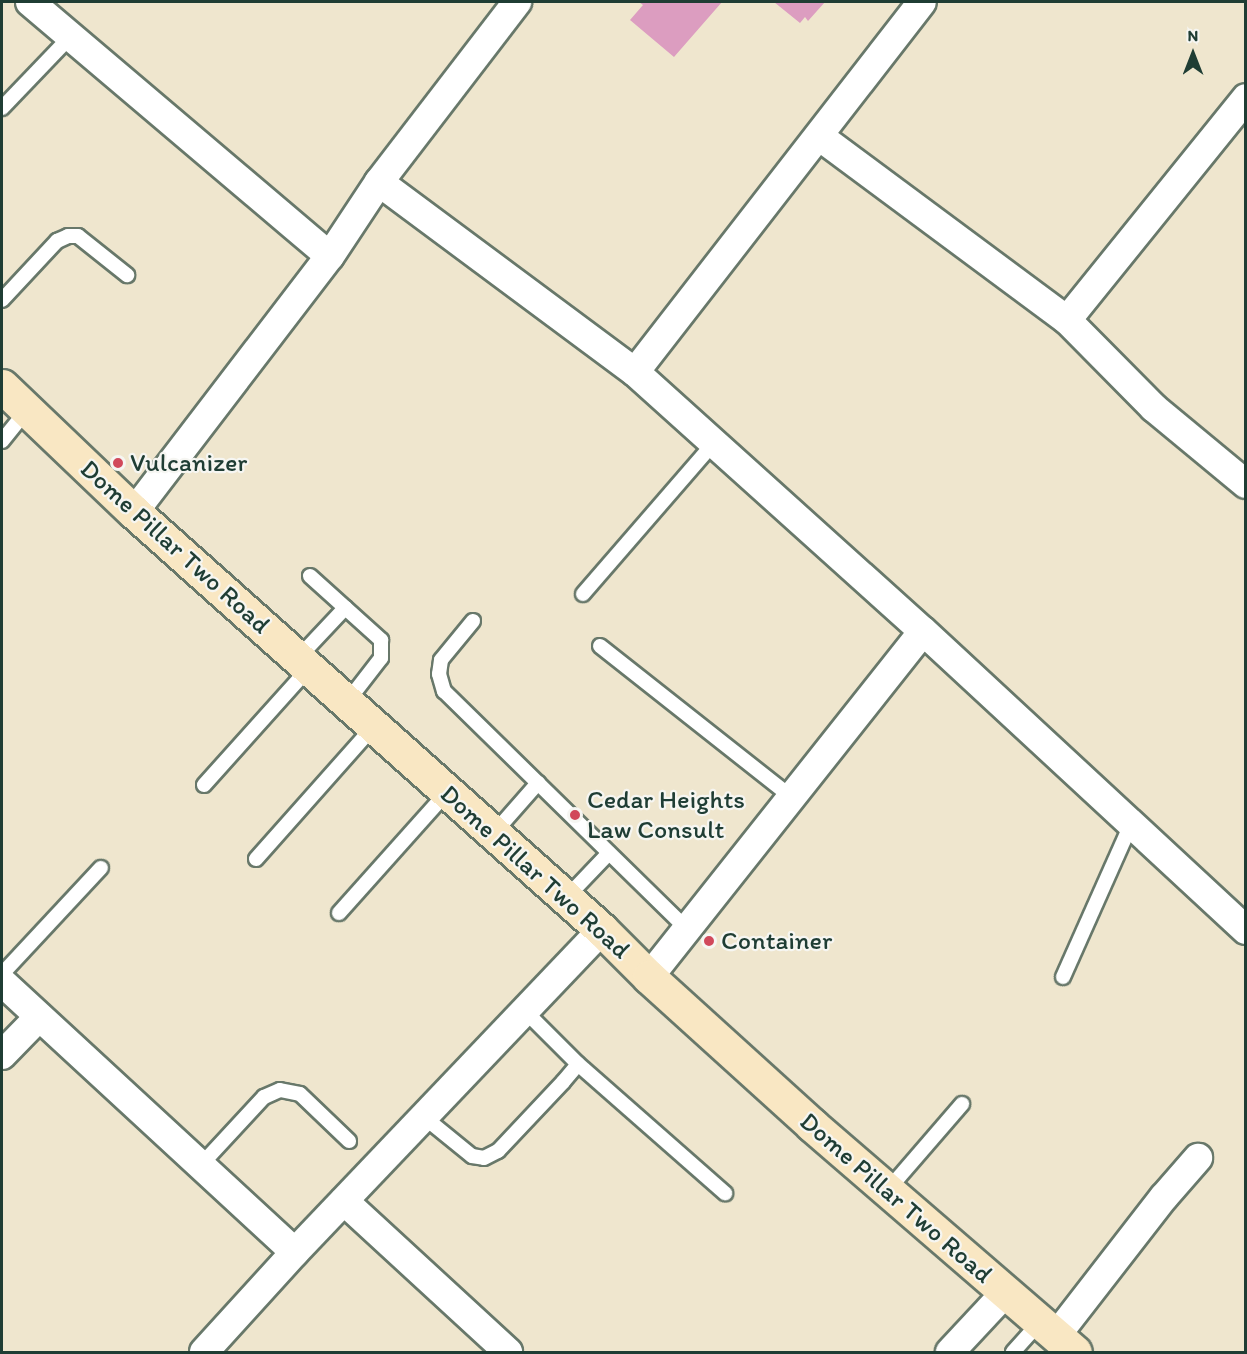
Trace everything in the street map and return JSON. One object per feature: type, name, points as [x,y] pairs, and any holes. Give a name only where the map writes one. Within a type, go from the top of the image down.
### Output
[{"type":"street","points":[[30,2],[330,256]]},
{"type":"street","points":[[134,512],[330,256],[379,182],[517,2]]},
{"type":"street","points":[[635,372],[922,2]]},
{"type":"street","points":[[1067,320],[1245,98]]},
{"type":"street","points":[[819,136],[1067,320],[1154,408],[1245,484]]},
{"type":"street","points":[[379,182],[635,372],[923,631],[1245,930]]},
{"type":"street","name":"Dome Pillar Two Road","points":[[2,386],[134,512],[602,930],[649,977],[887,1191],[1004,1294],[1057,1337]]},
{"type":"street","points":[[649,977],[923,631]]},
{"type":"street","points":[[204,1353],[294,1252],[602,930]]},
{"type":"street","points":[[2,982],[294,1252]]},
{"type":"street","points":[[2,1055],[39,1017]]},
{"type":"street","points":[[1057,1337],[1164,1197],[1198,1158]]},
{"type":"street","points":[[344,1201],[508,1353]]},
{"type":"street","points":[[950,1353],[1004,1294]]},
{"type":"lane","points":[[2,108],[70,37]]},
{"type":"lane","points":[[2,300],[57,241],[68,236],[78,236],[127,275]]},
{"type":"lane","points":[[2,441],[27,410]]},
{"type":"lane","points":[[583,594],[714,443]]},
{"type":"lane","points":[[310,576],[381,640],[383,649],[381,658],[347,702]]},
{"type":"lane","points":[[204,785],[345,608]]},
{"type":"lane","points":[[473,621],[441,660],[439,674],[444,691],[687,929]]},
{"type":"lane","points":[[600,646],[791,797]]},
{"type":"lane","points":[[256,859],[374,726]]},
{"type":"lane","points":[[494,834],[538,783]]},
{"type":"lane","points":[[339,913],[447,792]]},
{"type":"lane","points":[[1063,977],[1131,824]]},
{"type":"lane","points":[[566,898],[609,853]]},
{"type":"lane","points":[[2,974],[101,868]]},
{"type":"lane","points":[[525,1011],[578,1064],[725,1193]]},
{"type":"lane","points":[[424,1117],[472,1156],[484,1158],[498,1151],[578,1064]]},
{"type":"lane","points":[[200,1166],[264,1097],[280,1090],[300,1094],[349,1141]]},
{"type":"lane","points":[[887,1191],[962,1104]]},
{"type":"lane","points":[[1013,1353],[1057,1337]]},
{"type":"building","points":[[639,2],[722,2],[674,57],[630,20],[643,5]]},
{"type":"building","points":[[774,2],[825,2],[808,21],[805,17],[800,23]]},
{"type":"place","name":"Vulcanizer","points":[[118,463]]},
{"type":"place","name":"Cedar Heights Law Consult","points":[[575,815]]},
{"type":"place","name":"Container","points":[[709,941]]}]
